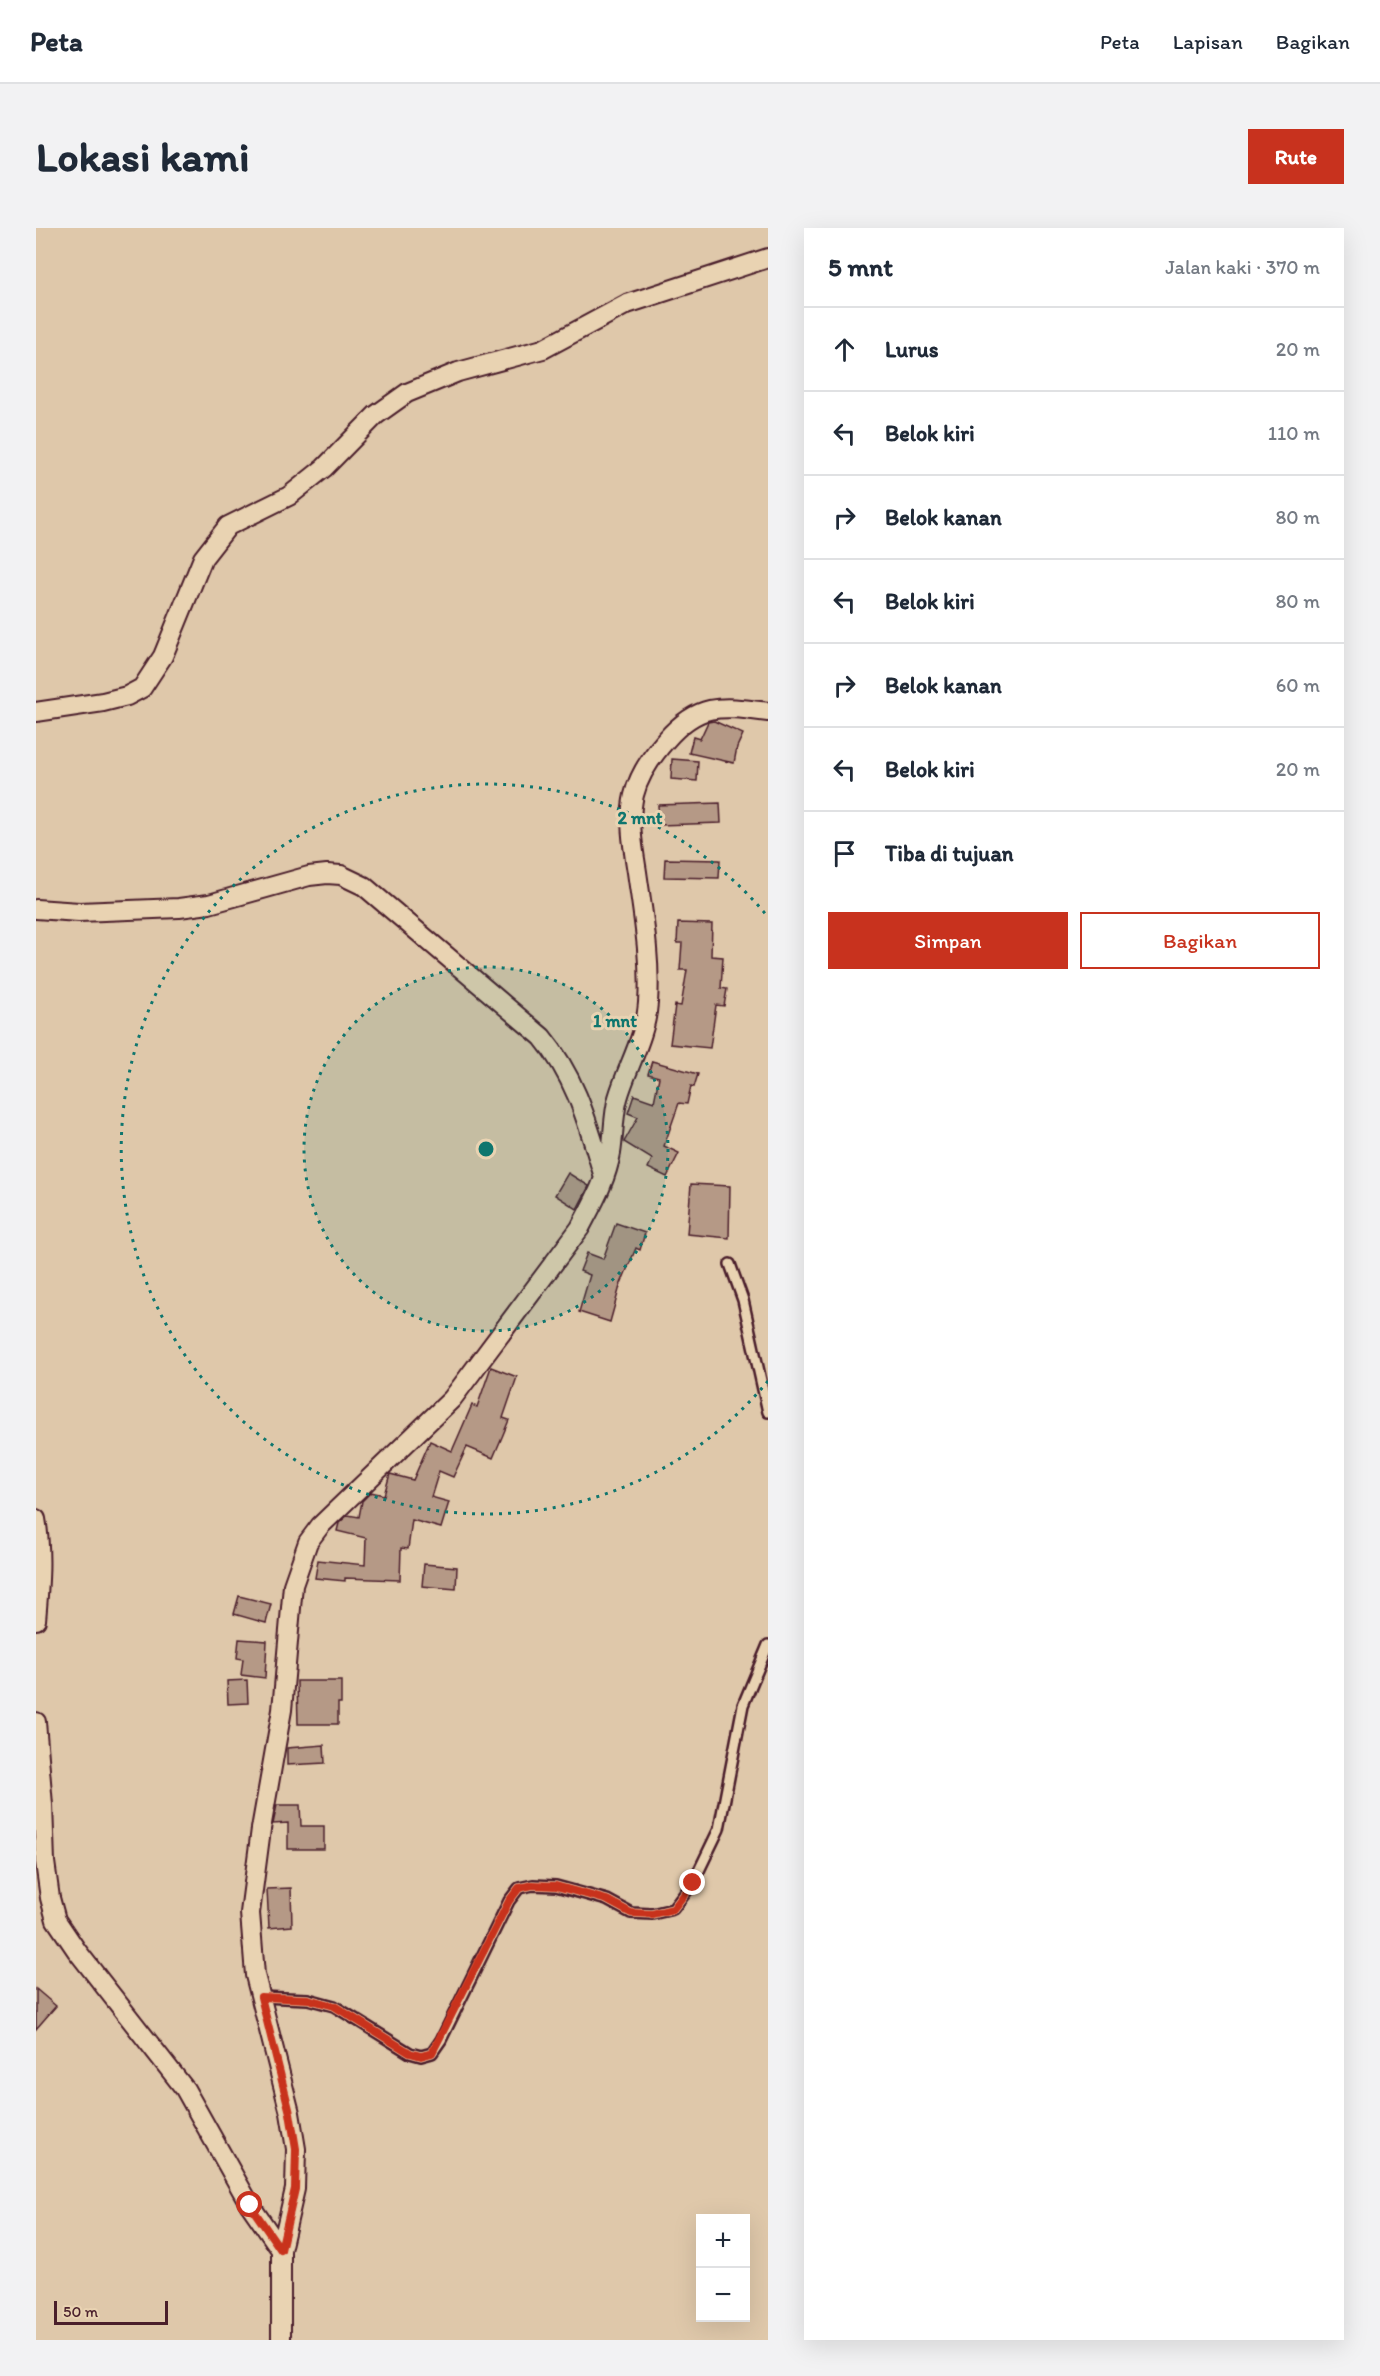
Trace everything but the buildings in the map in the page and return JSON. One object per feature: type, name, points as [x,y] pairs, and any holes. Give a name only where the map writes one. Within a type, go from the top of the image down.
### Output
[{"type":"street","points":[[36,712],[103,702],[127,696],[142,688],[163,656],[203,558],[228,526],[289,496],[324,468],[376,415],[407,393],[458,372],[543,349],[627,304],[768,258]]},
{"type":"street","points":[[281,2340],[281,2250],[295,2189],[296,2149],[290,2113],[255,1975],[251,1942],[252,1888],[282,1710],[293,1585],[305,1550],[320,1526],[452,1399],[579,1228],[605,1179],[618,1100],[648,1007],[648,955],[632,824],[634,796],[640,777],[653,755],[689,717],[710,709],[729,708],[768,712]]},
{"type":"street","points":[[36,909],[79,912],[179,908],[209,904],[309,876],[342,875],[354,880],[534,1030],[553,1050],[564,1065],[576,1089],[605,1179]]},
{"type":"street","points":[[36,1519],[40,1550],[36,1620]]},
{"type":"street","points":[[36,1722],[45,1862],[50,1898],[57,1920],[77,1951],[185,2089],[250,2205],[281,2250]]},
{"type":"lane","points":[[729,1264],[744,1300],[768,1412]]},
{"type":"lane","points":[[261,1997],[308,1999],[334,2006],[410,2053],[421,2056],[432,2053],[441,2040],[504,1909],[519,1888],[533,1885],[556,1886],[607,1900],[631,1913],[652,1914],[673,1909],[693,1883],[719,1829],[743,1706],[768,1645]]},
{"type":"route","points":[[250,2205],[281,2250],[295,2189],[296,2149],[290,2113],[261,1997],[308,1999],[334,2006],[410,2053],[421,2056],[432,2053],[441,2040],[492,1934],[509,1901],[519,1888],[533,1885],[556,1886],[607,1900],[631,1913],[652,1914],[673,1909],[693,1883]]}]
